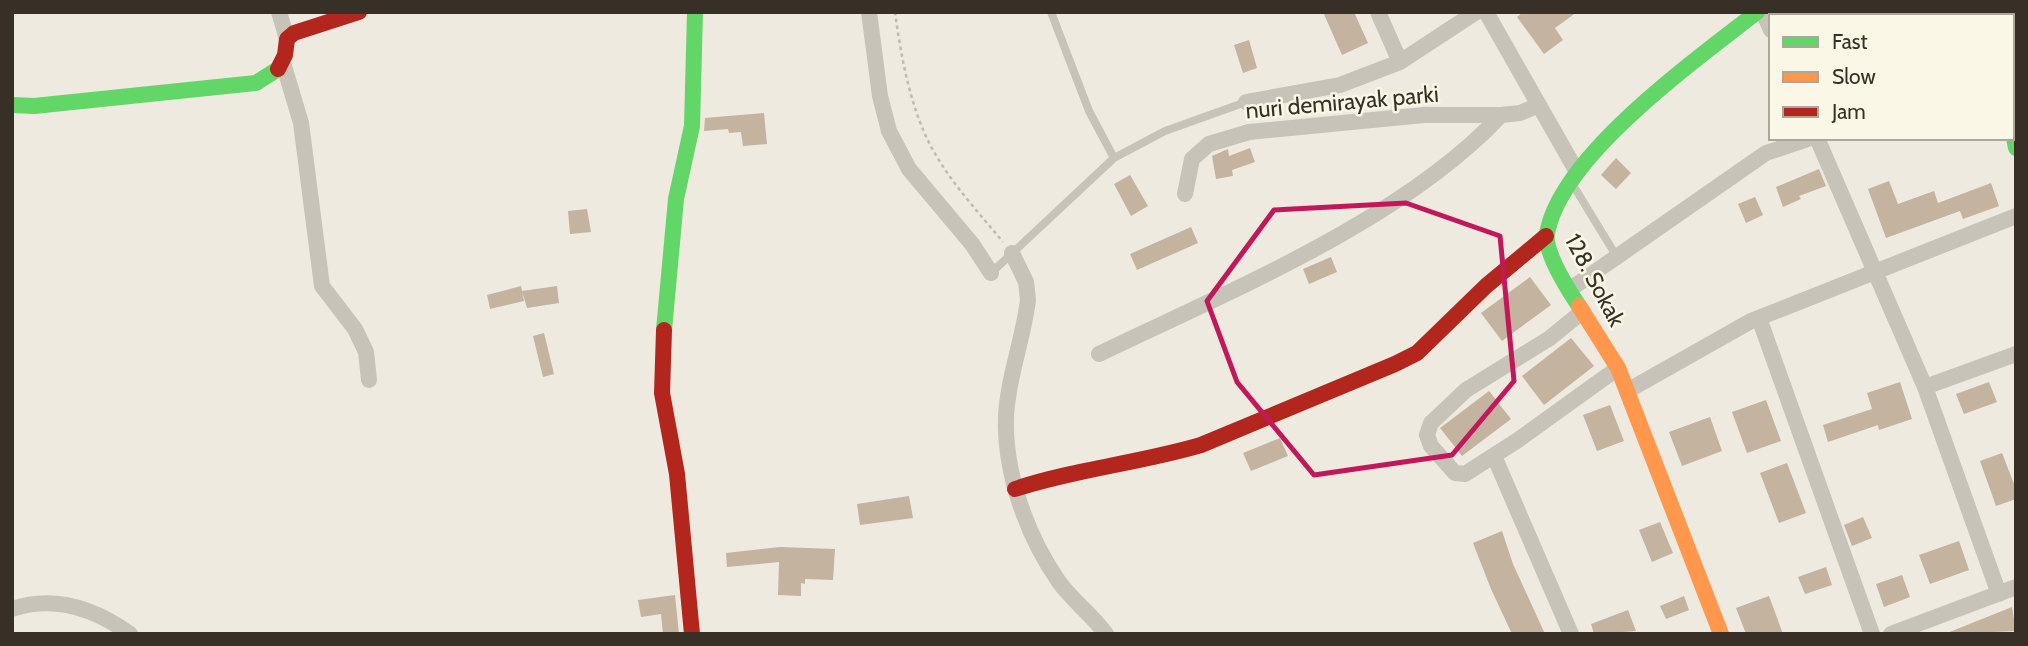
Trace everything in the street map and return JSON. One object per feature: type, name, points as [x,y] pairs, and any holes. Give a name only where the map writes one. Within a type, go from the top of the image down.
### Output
[{"type":"street","points":[[279,12],[287,38],[284,66],[301,123],[322,286],[355,329],[366,352],[369,380]]},
{"type":"street","points":[[287,38],[294,33],[359,12]]},
{"type":"street","points":[[692,634],[677,474],[662,393],[662,354],[676,200],[692,126],[695,12]]},
{"type":"street","points":[[869,12],[880,96],[889,131],[909,169],[972,244],[991,273]]},
{"type":"street","points":[[1378,12],[1400,62]]},
{"type":"street","points":[[1245,102],[1340,85],[1400,62],[1476,12]]},
{"type":"street","points":[[1486,12],[1539,105],[1574,177]]},
{"type":"street","name":"128. Sokak","points":[[1721,634],[1618,368],[1569,290],[1549,251],[1546,236],[1557,205],[1574,177],[1650,97],[1749,14]]},
{"type":"street","points":[[12,105],[34,106],[256,83],[275,75],[284,66]]},
{"type":"street","name":"nuri demirayak parki","points":[[1185,194],[1192,159],[1219,139],[1284,127],[1424,115],[1520,113],[1539,105]]},
{"type":"street","points":[[1099,354],[1321,246],[1471,147],[1501,115]]},
{"type":"street","points":[[1569,290],[1766,153],[1805,140]]},
{"type":"street","points":[[1818,140],[1925,387],[1999,594]]},
{"type":"street","points":[[1627,391],[1759,318],[2016,216]]},
{"type":"street","points":[[1015,489],[1048,478],[1171,454],[1201,445],[1327,396],[1395,364],[1417,353],[1486,286],[1546,236]]},
{"type":"street","points":[[1012,253],[1026,282],[1028,300],[1006,416],[1007,445],[1015,489],[1046,561],[1059,582],[1106,634]]},
{"type":"street","points":[[1583,311],[1550,338],[1466,390],[1430,423],[1427,435],[1431,446],[1455,472],[1465,474],[1618,368]]},
{"type":"street","points":[[1759,318],[1872,634]]},
{"type":"street","points":[[1925,387],[2016,354]]},
{"type":"street","points":[[1494,456],[1571,634]]},
{"type":"street","points":[[1891,634],[2016,587]]},
{"type":"street","points":[[12,609],[51,603],[84,608],[110,620],[130,634]]},
{"type":"lane","points":[[1051,12],[1089,111],[1114,158]]},
{"type":"lane","points":[[991,273],[1114,158],[1174,127],[1245,102]]},
{"type":"lane","points":[[1574,177],[1617,257]]},
{"type":"path","points":[[895,12],[908,77],[932,149],[949,176],[1012,253]]},
{"type":"highlighted area","points":[[1406,203],[1500,236],[1514,381],[1452,455],[1314,475],[1237,382],[1207,301],[1274,210]]},
{"type":"building","points":[[1323,12],[1354,12],[1368,43],[1342,55]]},
{"type":"building","points":[[1523,12],[1577,12],[1555,28],[1563,40],[1544,54],[1517,17]]},
{"type":"building","points":[[1249,40],[1257,68],[1243,73],[1234,45]]},
{"type":"building","points":[[764,113],[767,144],[743,146],[741,132],[729,133],[728,129],[704,131],[705,118]]},
{"type":"building","points":[[1250,148],[1255,162],[1232,170],[1233,176],[1216,179],[1212,156],[1228,149],[1229,156]]},
{"type":"building","points":[[1616,158],[1631,173],[1616,189],[1601,175]]},
{"type":"building","points":[[1819,169],[1826,186],[1799,196],[1801,199],[1783,207],[1776,187]]},
{"type":"building","points":[[1130,175],[1148,206],[1131,216],[1114,184]]},
{"type":"building","points":[[1889,181],[1898,204],[1934,191],[1938,203],[1991,183],[1999,206],[1963,219],[1960,211],[1886,238],[1868,189]]},
{"type":"building","points":[[1755,197],[1763,215],[1746,223],[1738,204]]},
{"type":"building","points":[[587,209],[591,232],[570,234],[568,211]]},
{"type":"building","points":[[1191,227],[1198,243],[1137,270],[1130,254]]},
{"type":"building","points":[[1331,257],[1337,272],[1309,284],[1303,269]]},
{"type":"building","points":[[1530,277],[1551,305],[1502,341],[1481,313]]},
{"type":"building","points":[[521,286],[524,301],[490,309],[487,295]]},
{"type":"building","points":[[557,286],[559,303],[527,308],[522,291]]},
{"type":"building","points":[[544,333],[554,374],[543,377],[533,336]]},
{"type":"building","points":[[1571,338],[1594,366],[1544,405],[1522,376]]},
{"type":"building","points":[[1900,382],[1912,419],[1879,430],[1878,425],[1828,442],[1823,425],[1872,409],[1867,393]]},
{"type":"building","points":[[1989,382],[1997,402],[1964,414],[1956,394]]},
{"type":"building","points":[[1489,391],[1511,419],[1462,456],[1440,428]]},
{"type":"building","points":[[1766,400],[1781,441],[1747,453],[1732,412]]},
{"type":"building","points":[[1610,405],[1624,441],[1597,451],[1583,415]]},
{"type":"building","points":[[1710,417],[1722,451],[1682,466],[1669,432]]},
{"type":"building","points":[[1280,438],[1288,456],[1251,471],[1243,453]]},
{"type":"building","points":[[2002,453],[2016,489],[2016,499],[1996,506],[1980,461]]},
{"type":"building","points":[[1787,463],[1806,513],[1779,523],[1760,473]]},
{"type":"building","points":[[909,496],[913,518],[860,525],[857,504]]},
{"type":"building","points":[[1863,517],[1872,538],[1852,546],[1844,525]]},
{"type":"building","points":[[1660,522],[1673,553],[1652,562],[1639,530]]},
{"type":"building","points":[[1502,531],[1513,564],[1545,634],[1512,634],[1491,589],[1473,543]]},
{"type":"building","points":[[1959,541],[1969,570],[1930,584],[1919,555]]},
{"type":"building","points":[[780,547],[835,549],[833,580],[805,579],[805,584],[801,583],[801,596],[778,595],[779,562],[727,567],[726,553]]},
{"type":"building","points":[[1826,567],[1832,585],[1805,594],[1798,577]]},
{"type":"building","points":[[1902,575],[1910,597],[1884,607],[1876,584]]},
{"type":"building","points":[[675,595],[679,634],[663,634],[661,614],[641,617],[638,600]]},
{"type":"building","points":[[1684,596],[1689,610],[1666,619],[1660,606]]},
{"type":"building","points":[[1769,596],[1783,634],[1746,634],[1736,608]]},
{"type":"building","points":[[2012,607],[2016,631],[1947,634],[1947,633]]},
{"type":"building","points":[[1628,610],[1636,631],[1594,634],[1591,624]]},
{"type":"traffic: fast","points":[[664,330],[676,199],[692,126],[695,12]]},
{"type":"traffic: fast","points":[[1579,306],[1558,271],[1547,242],[1557,204],[1577,173],[1603,142],[1634,112],[1757,12]]},
{"type":"traffic: fast","points":[[12,105],[34,106],[256,83],[278,69]]},
{"type":"traffic: fast","points":[[2014,138],[2016,148]]},
{"type":"traffic: slow","points":[[1579,306],[1618,368],[1721,634]]},
{"type":"traffic: jam","points":[[278,69],[285,55],[287,39],[294,33],[359,12]]},
{"type":"traffic: jam","points":[[1015,489],[1201,445],[1395,364],[1417,353],[1486,286],[1546,236]]},
{"type":"traffic: jam","points":[[664,330],[662,393],[677,474],[692,634]]}]
